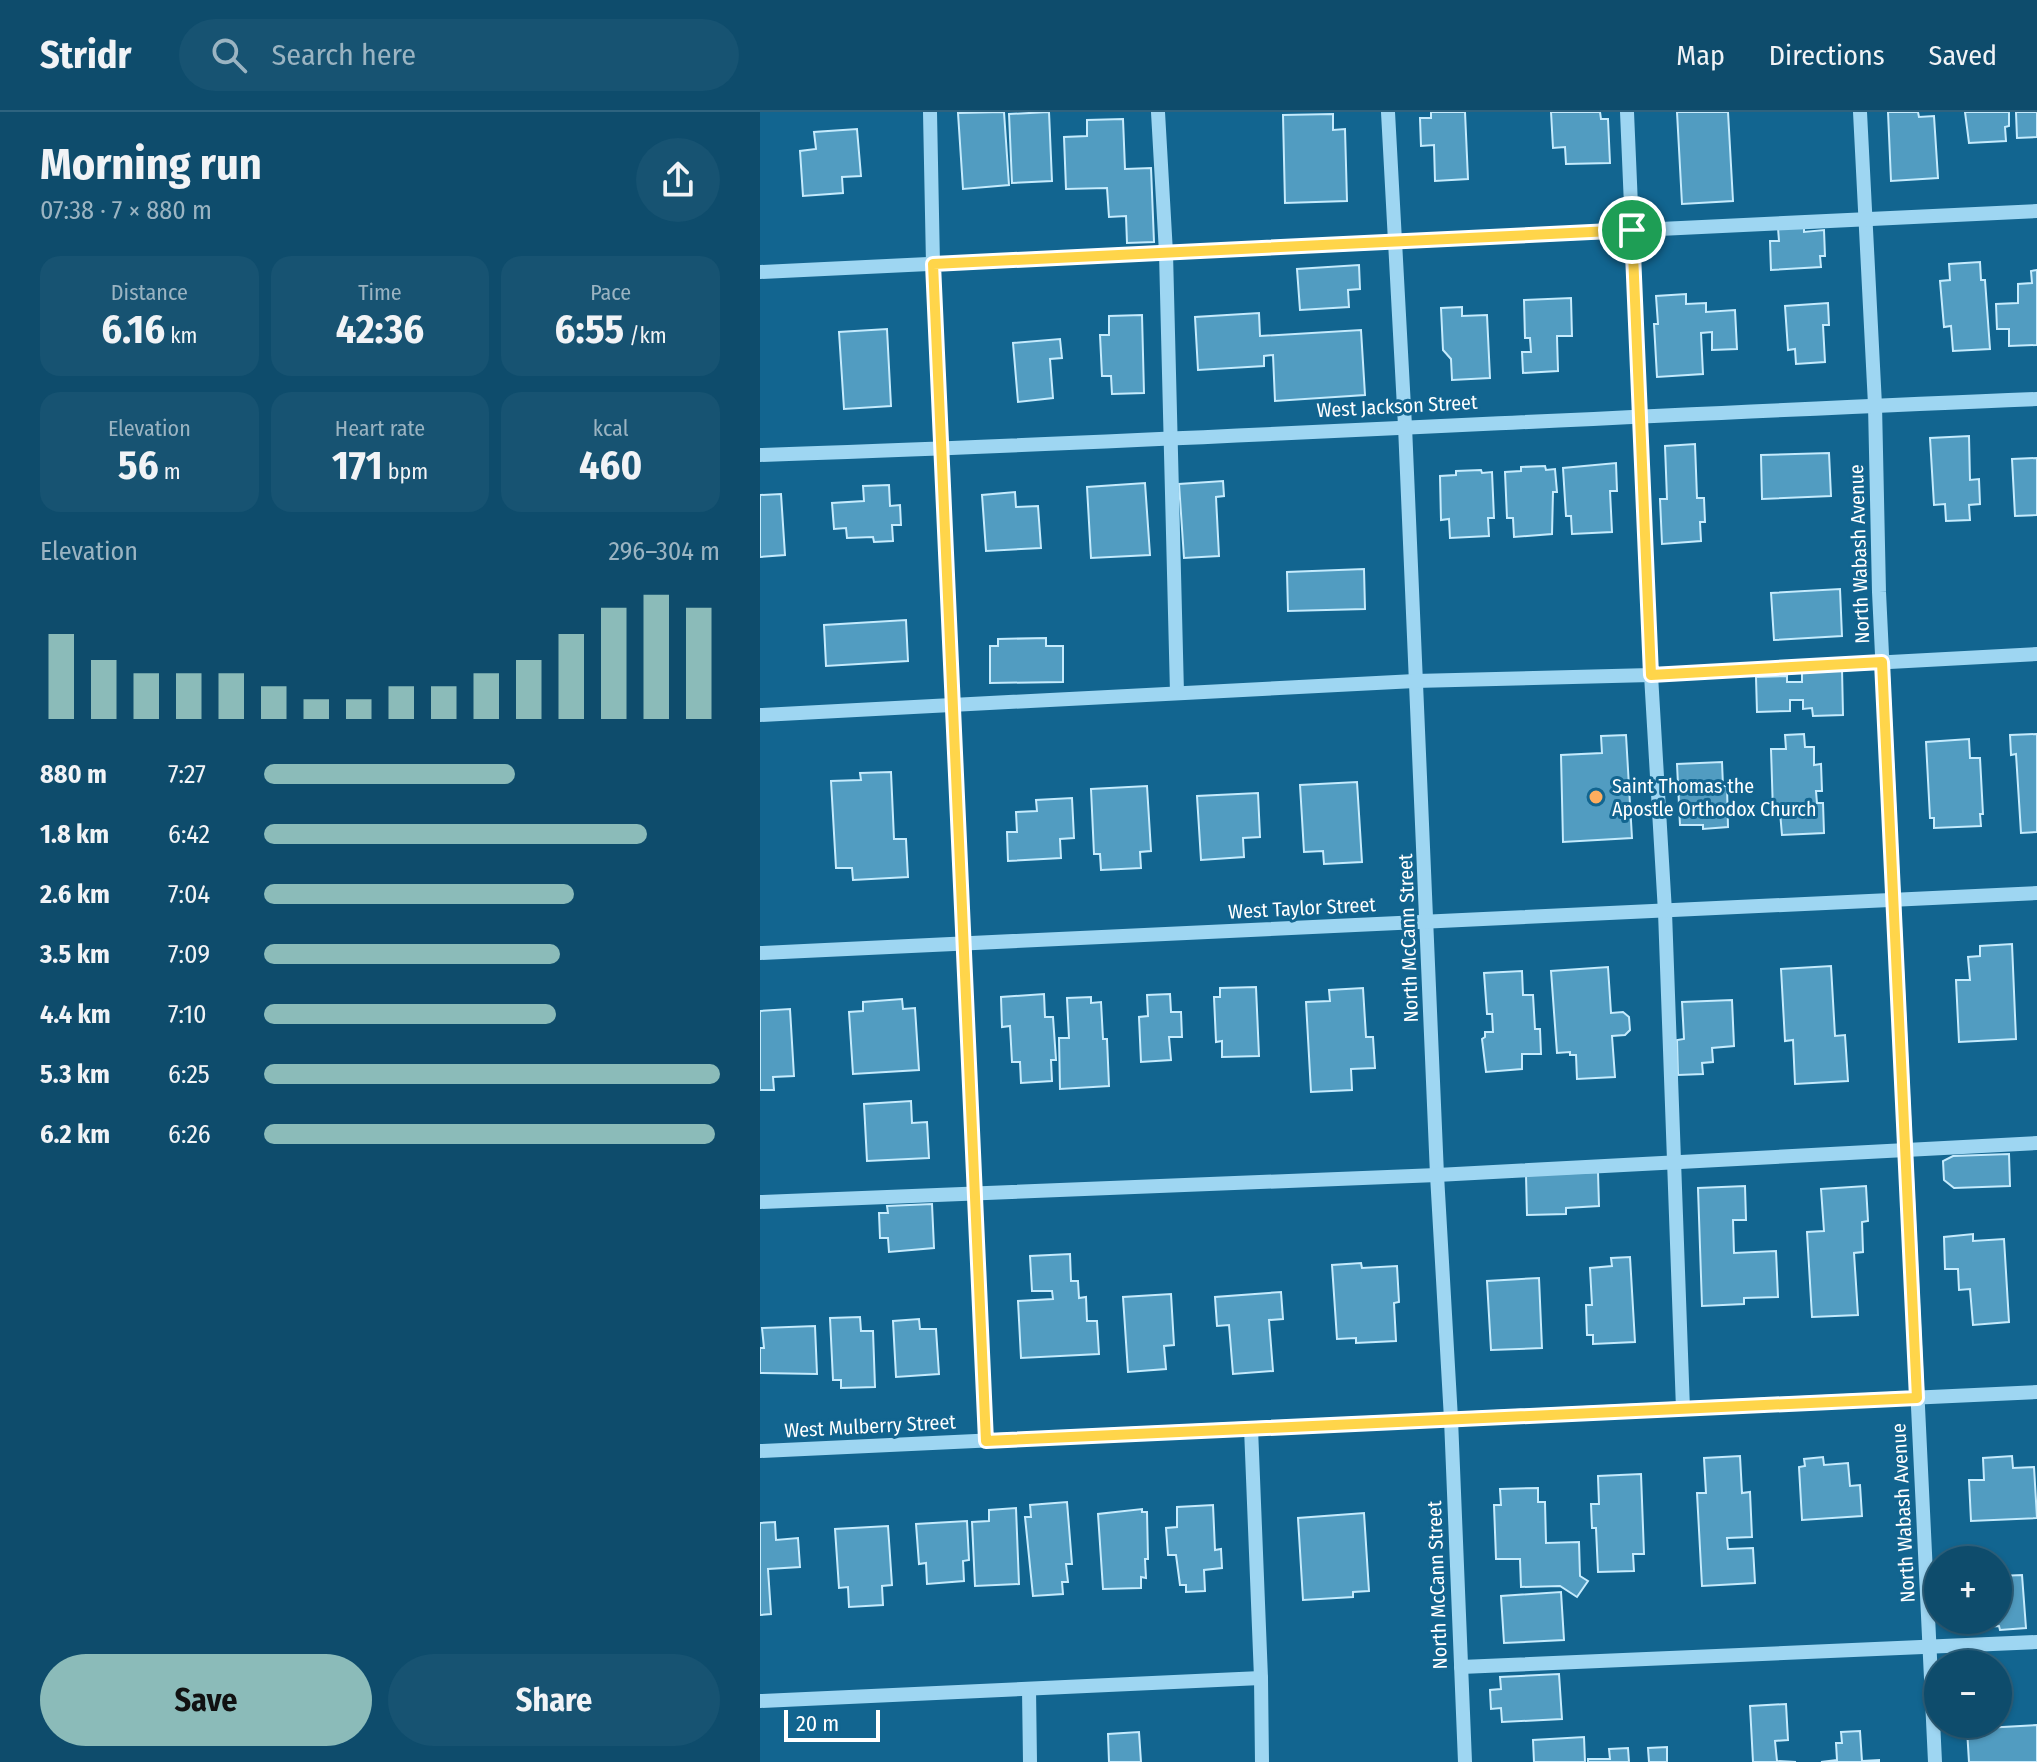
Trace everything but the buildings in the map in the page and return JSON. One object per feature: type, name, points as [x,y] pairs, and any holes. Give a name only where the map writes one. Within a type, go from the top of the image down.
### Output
[{"type":"street","points":[[930,112],[933,264],[986,1441]]},
{"type":"street","points":[[1158,112],[1166,253],[1177,693]]},
{"type":"street","name":"North McCann Street","points":[[1388,112],[1465,1762]]},
{"type":"street","points":[[1627,112],[1651,675],[1665,912],[1683,1409]]},
{"type":"street","name":"North Wabash Avenue","points":[[1860,112],[1875,405],[1882,662],[1935,1762]]},
{"type":"street","points":[[760,272],[2037,211]]},
{"type":"street","name":"West Jackson Street","points":[[760,455],[2037,399]]},
{"type":"street","points":[[760,715],[1415,681],[1651,675],[2037,654]]},
{"type":"street","name":"West Taylor Street","points":[[760,953],[2037,893]]},
{"type":"street","points":[[760,1202],[1437,1175],[2037,1143]]},
{"type":"street","name":"West Mulberry Street","points":[[760,1451],[2037,1392]]},
{"type":"street","points":[[1251,1428],[1262,1762]]},
{"type":"street","points":[[1461,1667],[2037,1642]]},
{"type":"street","points":[[760,1701],[1261,1678]]},
{"type":"street","points":[[1029,1689],[1030,1762]]},
{"type":"place","name":"Saint Thomas the Apostle Orthodox Church","points":[[1596,797]]},
{"type":"route","points":[[1632,230],[1651,675],[1882,662],[1917,1398],[986,1441],[933,264],[1632,230]]}]
